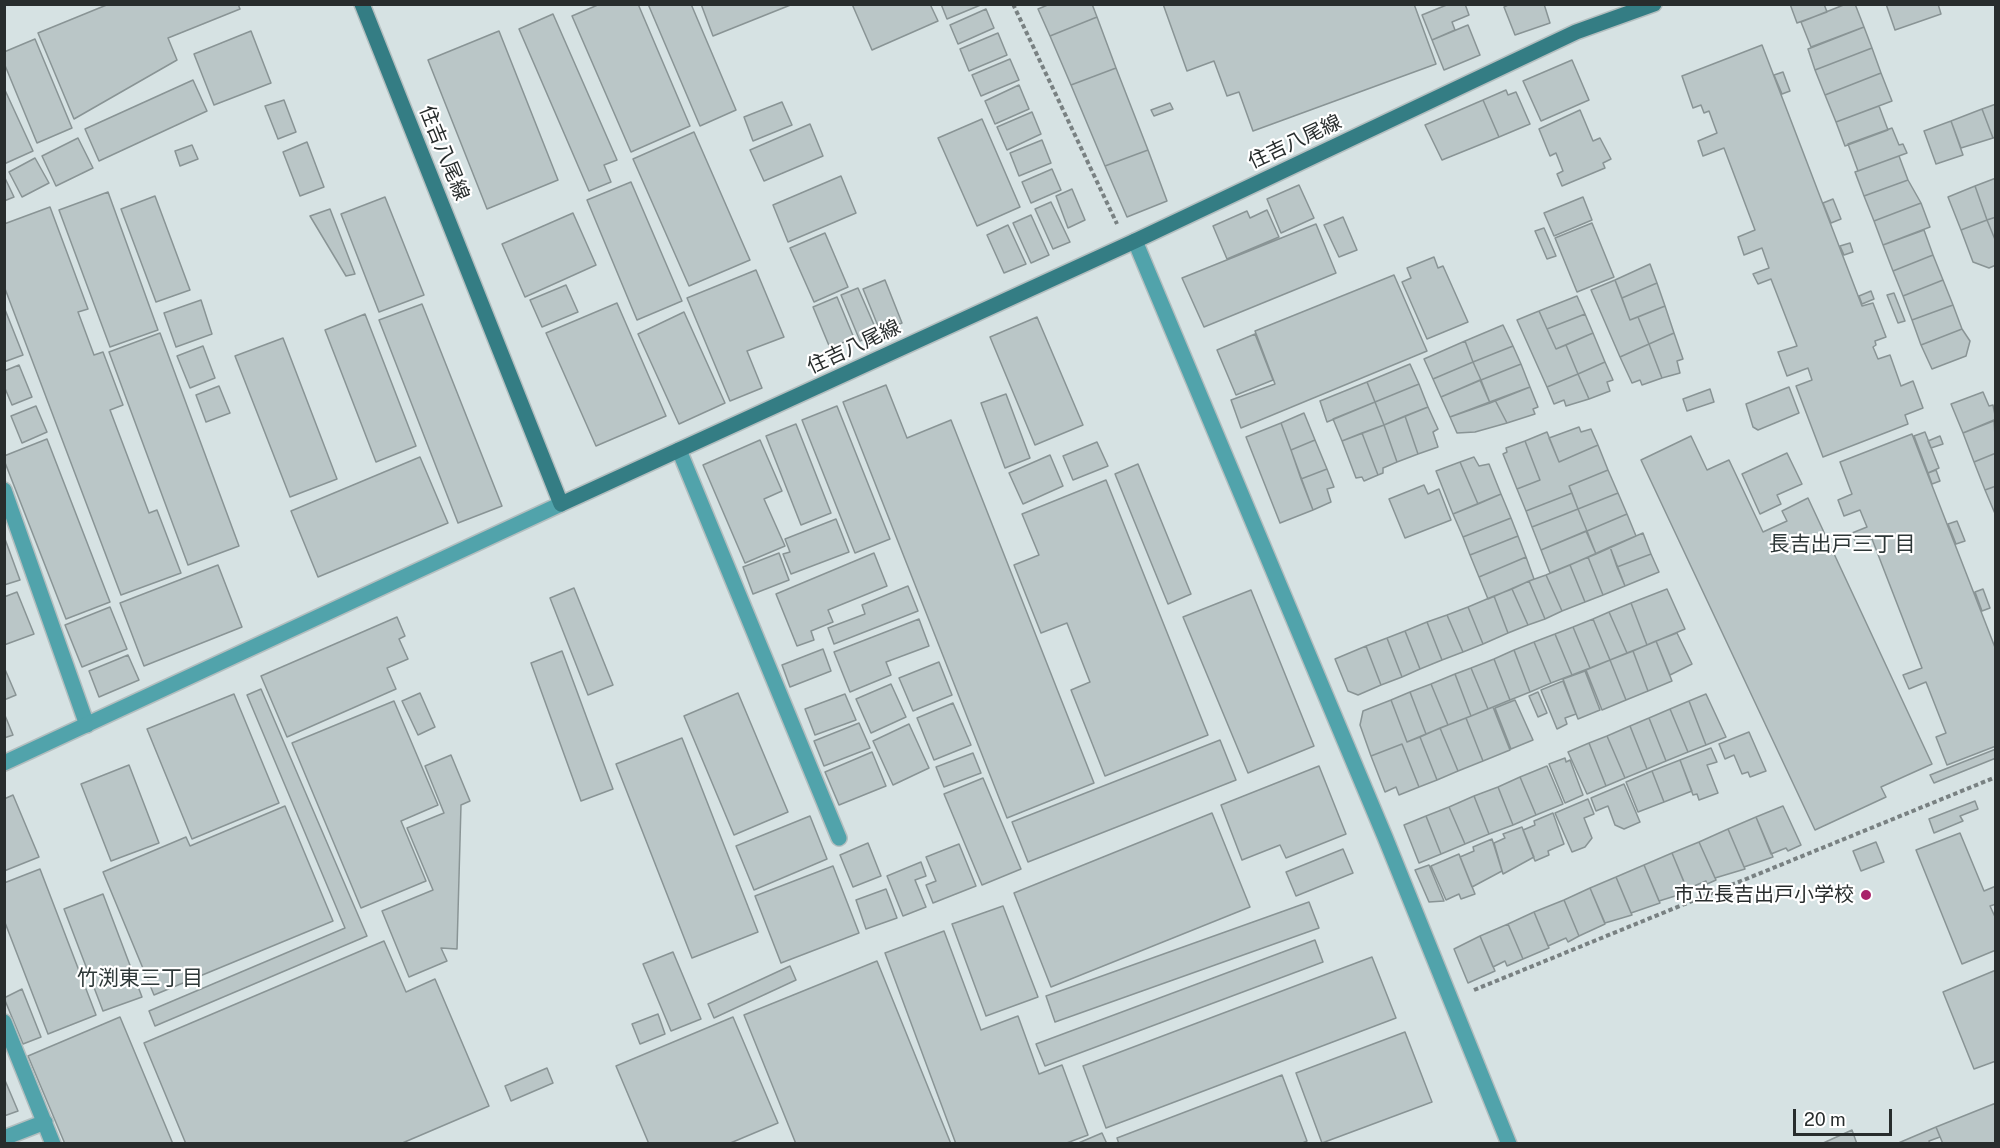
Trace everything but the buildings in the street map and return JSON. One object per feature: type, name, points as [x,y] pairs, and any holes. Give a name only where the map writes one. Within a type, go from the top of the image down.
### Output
[{"type":"main road","name":"住吉八尾線","points":[[362,4],[561,504],[1134,241],[1576,32],[1654,4]]},
{"type":"street","points":[[1134,241],[1385,837],[1509,1143]]},
{"type":"street","points":[[679,450],[839,838]]},
{"type":"street","points":[[4,490],[87,725]]},
{"type":"street","points":[[4,763],[561,504]]},
{"type":"street","points":[[4,1022],[54,1143]]},
{"type":"street","points":[[4,1138],[45,1122]]},
{"type":"path","points":[[1013,4],[1118,226],[1134,241]]},
{"type":"path","points":[[1451,1000],[1995,777]]},
{"type":"place","name":"市立長吉出戸小学校","points":[[1866,895]]},
{"type":"district","name":"長吉出戸三丁目","points":[[1842,545]]},
{"type":"district","name":"竹渕東三丁目","points":[[140,979]]}]
